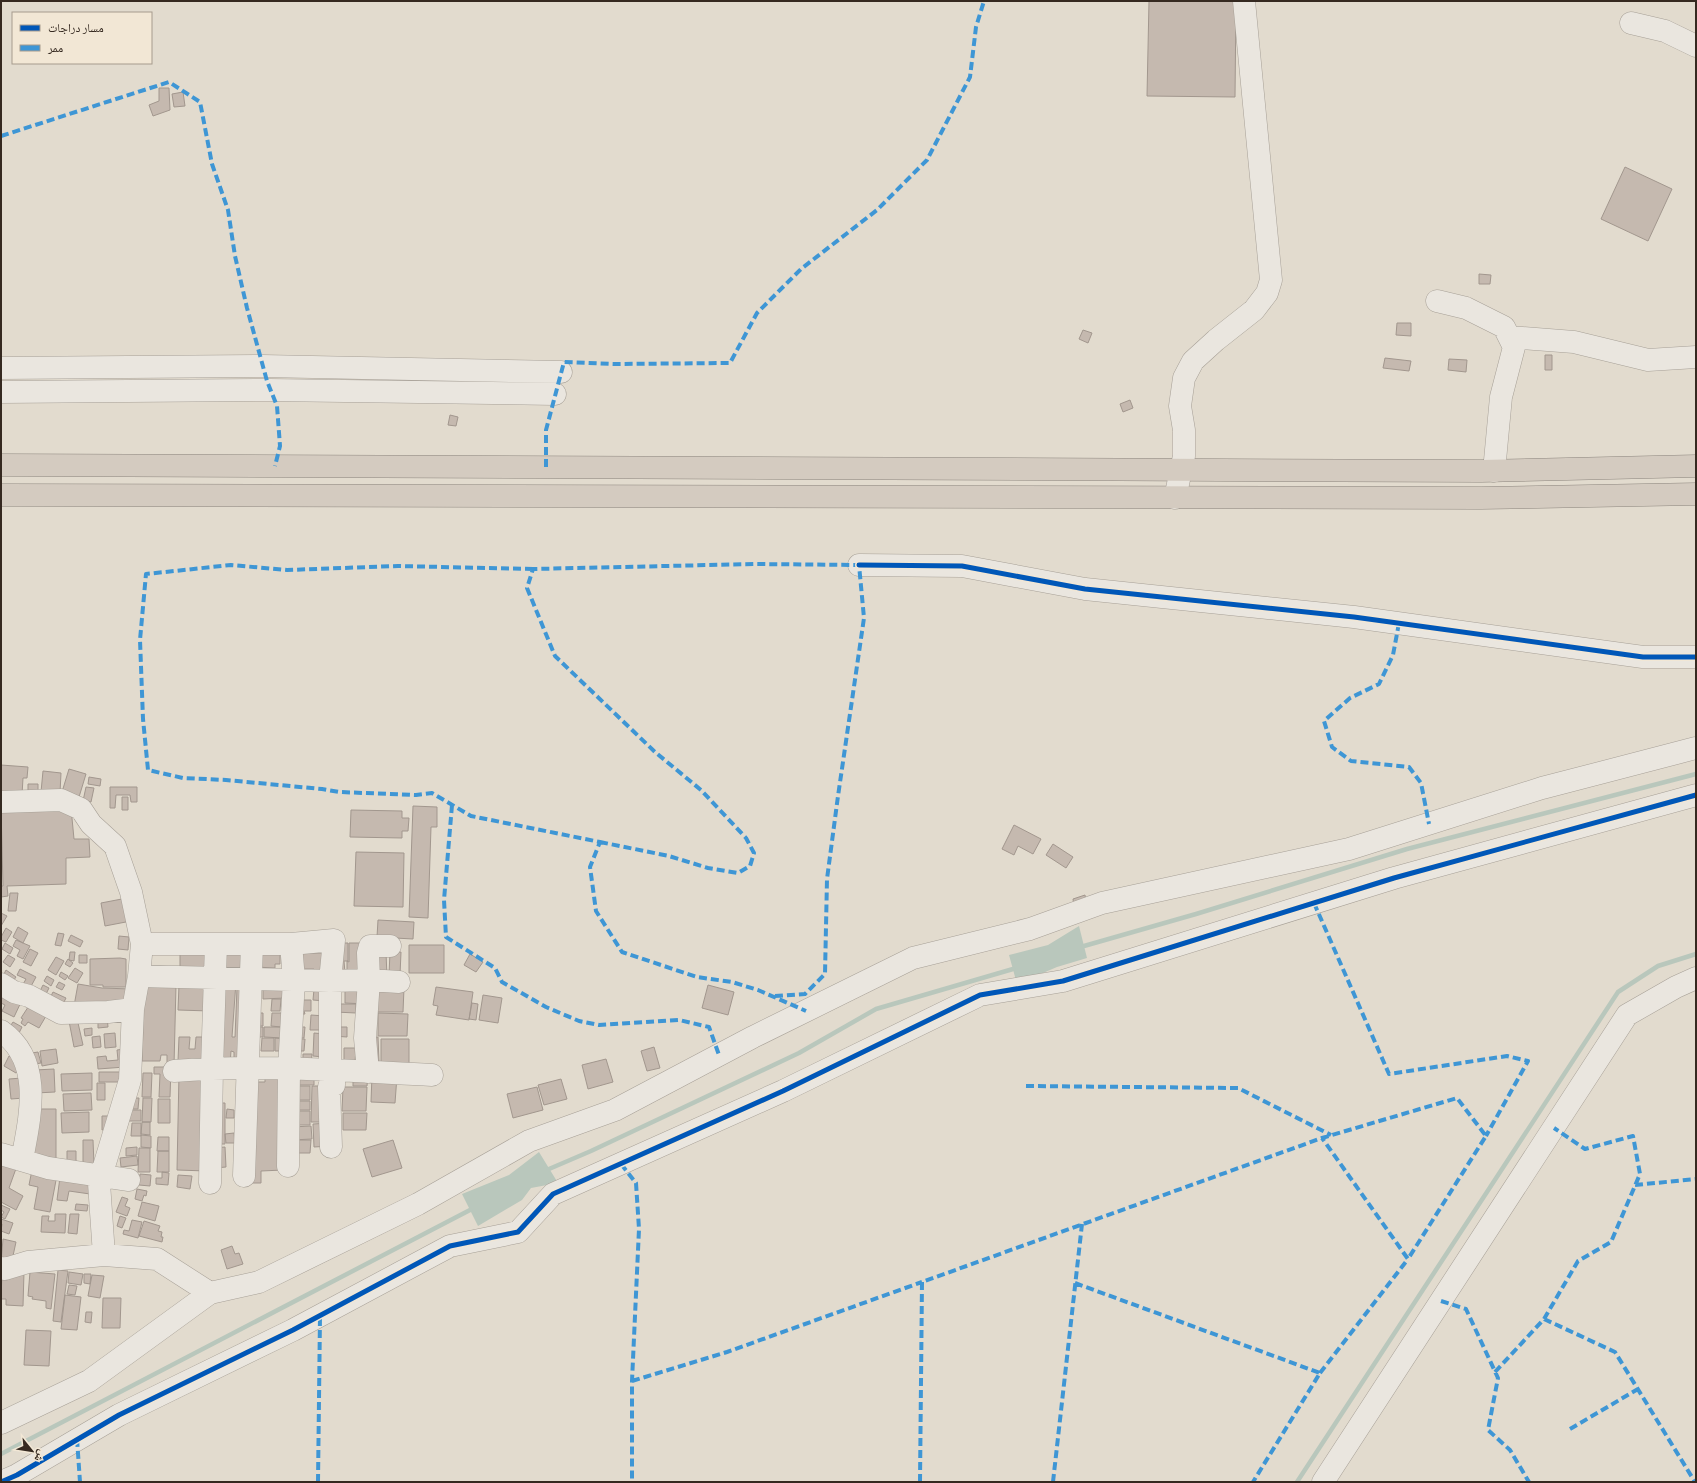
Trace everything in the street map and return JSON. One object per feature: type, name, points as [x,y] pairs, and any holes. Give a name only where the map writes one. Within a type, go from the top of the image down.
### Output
[{"type":"highway","points":[[1,465],[1494,471],[1696,466]]},
{"type":"highway","points":[[1,495],[1480,498],[1696,494]]},
{"type":"street","points":[[1175,498],[1184,456],[1184,430],[1180,406],[1184,378],[1193,361],[1216,340],[1254,310],[1267,293],[1271,280],[1244,1]]},
{"type":"street","points":[[1631,23],[1666,32],[1696,46]]},
{"type":"street","points":[[1437,301],[1466,308],[1504,327],[1514,347],[1500,397],[1494,471]]},
{"type":"street","points":[[1509,336],[1574,342],[1648,360],[1696,357]]},
{"type":"street","points":[[1,368],[262,366],[561,372]]},
{"type":"street","points":[[1,392],[270,390],[555,394]]},
{"type":"street","points":[[859,565],[962,566],[1085,589],[1354,617],[1644,657],[1696,657]]},
{"type":"street","points":[[1,1423],[89,1382],[210,1293],[259,1282],[418,1204],[528,1141],[616,1110],[753,1037],[913,958],[1030,929],[1102,903],[1349,849],[1542,788],[1696,748]]},
{"type":"street","points":[[1,1482],[17,1475],[119,1414],[293,1330],[450,1246],[518,1232],[553,1194],[783,1091],[980,995],[1063,981],[1394,878],[1696,794]]},
{"type":"street","points":[[1,802],[61,800],[81,809],[91,824],[115,846],[131,892],[142,944],[139,976],[132,1009],[132,1062],[130,1080],[98,1183],[104,1255]]},
{"type":"street","points":[[142,944],[292,944],[334,940],[330,981],[330,1071],[334,1073],[334,1085],[329,1087],[331,1147]]},
{"type":"street","points":[[210,1183],[216,944]]},
{"type":"street","points":[[244,1176],[252,944]]},
{"type":"street","points":[[288,1166],[289,1069],[294,980],[292,944]]},
{"type":"street","points":[[368,1072],[365,1038],[369,980],[368,953],[370,946],[390,946]]},
{"type":"street","points":[[139,976],[330,981],[369,980],[399,982]]},
{"type":"street","points":[[1323,1482],[1626,1016],[1676,987],[1696,978]]},
{"type":"street","points":[[1,984],[14,992],[29,996],[61,1013],[108,1012],[132,1009]]},
{"type":"street","points":[[1,1031],[10,1037],[25,1058],[32,1092],[22,1160]]},
{"type":"street","points":[[174,1071],[212,1068],[247,1068],[432,1075]]},
{"type":"street","points":[[1,1154],[48,1168],[129,1180]]},
{"type":"street","points":[[1,1268],[5,1269],[28,1262],[104,1255],[157,1259],[210,1293]]},
{"type":"shaded area","points":[[1079,926],[1087,958],[1057,967],[1017,984],[1009,955],[1048,945]]},
{"type":"shaded area","points":[[539,1152],[558,1183],[531,1188],[522,1200],[478,1226],[462,1194],[509,1175]]},
{"type":"building","points":[[1149,1],[1236,1],[1235,97],[1147,96]]},
{"type":"building","points":[[159,88],[169,88],[170,110],[153,116],[149,105],[159,101]]},
{"type":"building","points":[[183,92],[185,106],[174,107],[172,94]]},
{"type":"building","points":[[1625,167],[1672,189],[1648,241],[1601,219]]},
{"type":"building","points":[[1479,274],[1491,275],[1490,284],[1479,284]]},
{"type":"building","points":[[1397,323],[1411,323],[1411,336],[1396,335]]},
{"type":"building","points":[[1083,330],[1092,333],[1088,343],[1079,339]]},
{"type":"building","points":[[1545,355],[1552,355],[1552,370],[1545,370]]},
{"type":"building","points":[[1385,358],[1411,361],[1409,371],[1383,368]]},
{"type":"building","points":[[1449,359],[1467,360],[1466,372],[1448,370]]},
{"type":"building","points":[[1130,400],[1133,408],[1123,412],[1120,404]]},
{"type":"building","points":[[450,415],[458,417],[456,426],[448,425]]},
{"type":"building","points":[[1,765],[28,767],[27,778],[23,778],[22,795],[1,793]]},
{"type":"building","points":[[69,769],[86,774],[79,797],[62,792]]},
{"type":"building","points":[[43,771],[61,773],[60,793],[41,792]]},
{"type":"building","points":[[89,777],[101,779],[100,786],[88,784]]},
{"type":"building","points":[[28,784],[38,784],[38,794],[28,794]]},
{"type":"building","points":[[86,787],[94,788],[91,802],[83,801]]},
{"type":"building","points":[[110,787],[137,787],[137,802],[131,802],[130,795],[116,795],[115,808],[110,808]]},
{"type":"building","points":[[122,797],[128,797],[128,810],[122,810]]},
{"type":"building","points":[[413,806],[437,807],[437,827],[431,827],[428,918],[409,917]]},
{"type":"building","points":[[1,808],[71,808],[74,839],[89,839],[90,857],[66,858],[66,884],[7,886],[8,896],[1,897],[1,886],[3,886]]},
{"type":"building","points":[[351,810],[402,811],[402,818],[409,818],[408,831],[402,831],[402,838],[350,837]]},
{"type":"building","points":[[1014,825],[1041,839],[1033,854],[1018,846],[1014,855],[1002,849]]},
{"type":"building","points":[[1053,844],[1073,857],[1066,868],[1046,855]]},
{"type":"building","points":[[356,852],[404,853],[403,907],[354,906]]},
{"type":"building","points":[[10,893],[18,893],[16,911],[8,911]]},
{"type":"building","points":[[1085,895],[1086,902],[1074,906],[1073,899]]},
{"type":"building","points":[[127,898],[131,921],[105,926],[101,903]]},
{"type":"building","points":[[1,913],[7,916],[1,926]]},
{"type":"building","points":[[378,920],[414,922],[413,939],[377,937]]},
{"type":"building","points":[[18,927],[28,933],[23,943],[13,937]]},
{"type":"building","points":[[6,928],[12,932],[6,942],[1,940],[1,937]]},
{"type":"building","points":[[58,933],[64,934],[61,946],[55,945]]},
{"type":"building","points":[[71,935],[83,941],[80,947],[68,941]]},
{"type":"building","points":[[119,936],[129,937],[128,950],[118,949]]},
{"type":"building","points":[[16,940],[30,946],[23,959],[17,956],[20,950],[13,946]]},
{"type":"building","points":[[5,943],[13,948],[10,954],[2,949]]},
{"type":"building","points":[[335,943],[348,943],[348,961],[344,961],[345,973],[335,973]]},
{"type":"building","points":[[349,943],[366,943],[366,976],[347,976]]},
{"type":"building","points":[[409,945],[444,945],[444,973],[409,973]]},
{"type":"building","points":[[30,949],[38,953],[31,966],[23,962]]},
{"type":"building","points":[[180,949],[208,950],[207,974],[180,973]]},
{"type":"building","points":[[220,949],[247,949],[247,973],[220,973]]},
{"type":"building","points":[[256,950],[280,951],[280,964],[275,964],[275,968],[255,967]]},
{"type":"building","points":[[70,952],[75,952],[74,961],[69,960]]},
{"type":"building","points":[[372,952],[386,952],[387,978],[372,978]]},
{"type":"building","points":[[390,952],[401,952],[400,975],[389,975]]},
{"type":"building","points":[[297,953],[324,953],[324,976],[314,976],[314,969],[305,969],[305,976]]},
{"type":"building","points":[[470,954],[483,962],[476,972],[464,965]]},
{"type":"building","points":[[8,955],[15,959],[10,967],[3,962]]},
{"type":"building","points":[[79,955],[87,955],[87,963],[79,963]]},
{"type":"building","points":[[56,957],[64,961],[56,975],[48,970]]},
{"type":"building","points":[[68,959],[73,963],[70,967],[65,964]]},
{"type":"building","points":[[90,959],[126,959],[126,987],[103,987],[103,985],[90,985]]},
{"type":"building","points":[[75,968],[83,973],[77,983],[68,978]]},
{"type":"building","points":[[20,969],[36,977],[28,992],[21,988],[26,979],[17,975]]},
{"type":"building","points":[[6,970],[16,977],[11,984],[2,978]]},
{"type":"building","points":[[61,972],[68,976],[65,980],[59,976]]},
{"type":"building","points":[[47,976],[54,980],[51,986],[44,981]]},
{"type":"building","points":[[59,982],[65,985],[62,990],[56,987]]},
{"type":"building","points":[[219,982],[236,982],[232,1037],[235,1037],[237,988],[249,988],[246,1064],[234,1063],[234,1052],[231,1051],[230,1065],[214,1051]]},
{"type":"building","points":[[345,982],[366,983],[366,1004],[345,1003]]},
{"type":"building","points":[[78,984],[102,988],[131,989],[122,1007],[74,1006]]},
{"type":"building","points":[[144,984],[176,985],[174,1066],[167,1065],[167,1055],[161,1055],[160,1061],[142,1061]]},
{"type":"building","points":[[43,985],[49,988],[43,1000],[37,997]]},
{"type":"building","points":[[179,985],[211,986],[210,1011],[178,1010]]},
{"type":"building","points":[[708,985],[734,992],[728,1015],[702,1008]]},
{"type":"building","points":[[285,987],[285,998],[263,999],[263,988]]},
{"type":"building","points":[[326,987],[325,1001],[313,1000],[314,989]]},
{"type":"building","points":[[373,987],[404,988],[403,1012],[372,1012]]},
{"type":"building","points":[[436,987],[473,992],[469,1020],[436,1015],[438,1006],[433,1005]]},
{"type":"building","points":[[1,989],[22,1000],[14,1017],[2,1011],[5,1005],[1,1003]]},
{"type":"building","points":[[53,992],[66,998],[62,1006],[49,1000]]},
{"type":"building","points":[[483,995],[502,998],[498,1023],[479,1020]]},
{"type":"building","points":[[272,999],[281,999],[280,1011],[271,1011]]},
{"type":"building","points":[[297,1000],[311,1000],[311,1011],[304,1011],[305,1014],[296,1014]]},
{"type":"building","points":[[32,1001],[49,1011],[39,1028],[28,1022],[25,1026],[21,1023],[23,1019],[21,1018]]},
{"type":"building","points":[[472,1003],[478,1004],[476,1020],[469,1019]]},
{"type":"building","points":[[335,1004],[356,1004],[356,1013],[335,1012]]},
{"type":"building","points":[[255,1013],[263,1013],[263,1026],[254,1026]]},
{"type":"building","points":[[272,1013],[282,1013],[281,1027],[271,1026]]},
{"type":"building","points":[[378,1013],[408,1014],[407,1036],[378,1036]]},
{"type":"building","points":[[76,1014],[83,1045],[74,1047],[68,1016]]},
{"type":"building","points":[[311,1015],[325,1016],[324,1030],[310,1030]]},
{"type":"building","points":[[107,1016],[108,1027],[98,1028],[98,1017]]},
{"type":"building","points":[[13,1022],[22,1027],[19,1033],[9,1028]]},
{"type":"building","points":[[252,1027],[263,1027],[263,1037],[252,1037]]},
{"type":"building","points":[[264,1027],[283,1027],[283,1038],[264,1037]]},
{"type":"building","points":[[295,1027],[305,1027],[304,1038],[295,1038]]},
{"type":"building","points":[[333,1027],[347,1027],[347,1037],[333,1036]]},
{"type":"building","points":[[92,1028],[92,1035],[85,1036],[84,1029]]},
{"type":"building","points":[[115,1033],[116,1047],[105,1048],[104,1034]]},
{"type":"building","points":[[314,1033],[325,1034],[324,1057],[313,1056]]},
{"type":"building","points":[[100,1036],[101,1047],[93,1048],[92,1037]]},
{"type":"building","points":[[179,1037],[190,1037],[189,1049],[195,1049],[196,1037],[207,1037],[207,1061],[178,1061]]},
{"type":"building","points":[[378,1037],[379,1062],[368,1062],[367,1038]]},
{"type":"building","points":[[262,1038],[274,1038],[274,1051],[261,1051]]},
{"type":"building","points":[[275,1038],[284,1039],[284,1051],[275,1051]]},
{"type":"building","points":[[296,1039],[305,1039],[304,1051],[295,1051]]},
{"type":"building","points":[[381,1039],[409,1039],[409,1067],[381,1066]]},
{"type":"building","points":[[654,1047],[660,1068],[647,1071],[641,1051]]},
{"type":"building","points":[[344,1048],[356,1048],[355,1063],[344,1062]]},
{"type":"building","points":[[56,1049],[58,1063],[42,1066],[40,1051]]},
{"type":"building","points":[[124,1049],[125,1067],[98,1069],[97,1057],[106,1056],[107,1061],[118,1060],[117,1050]]},
{"type":"building","points":[[38,1052],[41,1063],[35,1064],[32,1053]]},
{"type":"building","points":[[303,1054],[312,1054],[311,1065],[303,1065]]},
{"type":"building","points":[[9,1056],[22,1063],[16,1073],[4,1066]]},
{"type":"building","points":[[606,1059],[613,1082],[588,1089],[582,1065]]},
{"type":"building","points":[[154,1067],[171,1067],[170,1097],[159,1097],[160,1074],[154,1074]]},
{"type":"building","points":[[54,1069],[55,1092],[36,1093],[35,1070]]},
{"type":"building","points":[[288,1070],[283,1170],[261,1171],[261,1183],[246,1183],[251,1082],[265,1082],[265,1071]]},
{"type":"building","points":[[99,1072],[125,1072],[125,1082],[99,1082]]},
{"type":"building","points":[[92,1073],[92,1090],[62,1091],[61,1074]]},
{"type":"building","points":[[143,1073],[152,1073],[151,1097],[142,1097]]},
{"type":"building","points":[[179,1074],[209,1074],[207,1171],[177,1170]]},
{"type":"building","points":[[353,1074],[368,1074],[367,1086],[353,1086]]},
{"type":"building","points":[[293,1075],[314,1075],[314,1085],[293,1085]]},
{"type":"building","points":[[372,1075],[397,1076],[395,1103],[371,1102]]},
{"type":"building","points":[[22,1078],[24,1098],[11,1099],[9,1079]]},
{"type":"building","points":[[561,1079],[567,1099],[544,1105],[538,1085]]},
{"type":"building","points":[[97,1083],[105,1083],[105,1100],[97,1100]]},
{"type":"building","points":[[294,1086],[310,1086],[310,1100],[293,1100]]},
{"type":"building","points":[[312,1086],[328,1086],[328,1122],[311,1122]]},
{"type":"building","points":[[343,1087],[367,1087],[366,1111],[342,1111]]},
{"type":"building","points":[[537,1087],[543,1110],[513,1118],[507,1094]]},
{"type":"building","points":[[91,1093],[92,1110],[64,1111],[63,1094]]},
{"type":"building","points":[[131,1098],[139,1098],[138,1109],[131,1109]]},
{"type":"building","points":[[143,1098],[152,1098],[151,1122],[142,1122]]},
{"type":"building","points":[[158,1099],[170,1099],[170,1123],[158,1123]]},
{"type":"building","points":[[299,1101],[310,1101],[310,1110],[299,1110]]},
{"type":"building","points":[[214,1103],[225,1103],[225,1144],[214,1144]]},
{"type":"building","points":[[32,1109],[56,1109],[56,1158],[31,1158]]},
{"type":"building","points":[[227,1109],[234,1110],[234,1118],[226,1118]]},
{"type":"building","points":[[128,1110],[141,1110],[141,1121],[127,1121]]},
{"type":"building","points":[[299,1111],[310,1111],[310,1125],[293,1125]]},
{"type":"building","points":[[89,1112],[89,1132],[62,1133],[61,1113]]},
{"type":"building","points":[[343,1113],[367,1113],[366,1130],[343,1130]]},
{"type":"building","points":[[102,1116],[112,1116],[112,1129],[102,1130]]},
{"type":"building","points":[[142,1122],[150,1122],[150,1135],[141,1134]]},
{"type":"building","points":[[132,1123],[141,1123],[141,1136],[131,1136]]},
{"type":"building","points":[[329,1123],[330,1146],[314,1147],[313,1124]]},
{"type":"building","points":[[311,1126],[312,1139],[292,1140],[292,1127]]},
{"type":"building","points":[[234,1133],[235,1143],[226,1143],[225,1134]]},
{"type":"building","points":[[141,1135],[151,1136],[151,1148],[141,1147]]},
{"type":"building","points":[[158,1137],[169,1137],[169,1151],[157,1151]]},
{"type":"building","points":[[83,1140],[93,1140],[94,1165],[83,1166]]},
{"type":"building","points":[[292,1140],[311,1140],[310,1153],[292,1153]]},
{"type":"building","points":[[393,1140],[402,1168],[372,1177],[363,1149]]},
{"type":"building","points":[[137,1147],[137,1155],[126,1156],[126,1148]]},
{"type":"building","points":[[225,1147],[226,1167],[215,1168],[214,1148]]},
{"type":"building","points":[[139,1148],[150,1148],[150,1172],[138,1172]]},
{"type":"building","points":[[67,1151],[76,1151],[76,1164],[67,1164]]},
{"type":"building","points":[[158,1151],[169,1151],[169,1172],[157,1172]]},
{"type":"building","points":[[1,1156],[18,1163],[9,1188],[23,1196],[16,1210],[1,1202]]},
{"type":"building","points":[[137,1156],[138,1165],[121,1167],[120,1158]]},
{"type":"building","points":[[32,1170],[57,1175],[50,1212],[34,1209],[38,1187],[29,1185]]},
{"type":"building","points":[[162,1172],[169,1173],[168,1185],[156,1184],[156,1178],[162,1178]]},
{"type":"building","points":[[140,1174],[151,1175],[150,1186],[139,1185]]},
{"type":"building","points":[[178,1175],[192,1176],[190,1189],[177,1187]]},
{"type":"building","points":[[60,1177],[92,1180],[90,1194],[69,1191],[67,1201],[57,1200]]},
{"type":"building","points":[[137,1189],[147,1191],[146,1196],[144,1195],[142,1201],[135,1199]]},
{"type":"building","points":[[122,1197],[128,1199],[125,1206],[130,1208],[127,1216],[116,1212]]},
{"type":"building","points":[[142,1202],[159,1206],[155,1221],[138,1216]]},
{"type":"building","points":[[76,1204],[88,1205],[87,1211],[75,1210]]},
{"type":"building","points":[[1,1205],[10,1209],[5,1219],[1,1217],[4,1212],[1,1210]]},
{"type":"building","points":[[55,1214],[66,1214],[65,1233],[41,1232],[42,1216],[49,1216],[48,1221],[55,1221]]},
{"type":"building","points":[[70,1214],[79,1214],[77,1234],[68,1233]]},
{"type":"building","points":[[120,1216],[126,1218],[122,1228],[117,1226]]},
{"type":"building","points":[[1,1219],[13,1223],[9,1234],[1,1231]]},
{"type":"building","points":[[132,1220],[142,1222],[138,1238],[123,1234],[124,1230],[129,1231]]},
{"type":"building","points":[[144,1221],[160,1226],[158,1231],[162,1232],[162,1242],[139,1236]]},
{"type":"building","points":[[3,1239],[16,1242],[11,1265],[1,1262]]},
{"type":"building","points":[[232,1246],[235,1254],[239,1253],[243,1264],[227,1269],[221,1250]]},
{"type":"building","points":[[58,1270],[68,1271],[61,1322],[53,1321]]},
{"type":"building","points":[[2,1272],[24,1272],[23,1306],[6,1305],[6,1299],[1,1299]]},
{"type":"building","points":[[30,1272],[55,1274],[51,1309],[46,1308],[46,1301],[32,1299],[33,1297],[28,1296]]},
{"type":"building","points":[[69,1272],[83,1274],[81,1285],[68,1283]]},
{"type":"building","points":[[84,1274],[91,1274],[90,1284],[84,1283]]},
{"type":"building","points":[[92,1275],[104,1276],[100,1298],[88,1296]]},
{"type":"building","points":[[69,1285],[77,1286],[75,1295],[67,1294]]},
{"type":"building","points":[[65,1295],[81,1297],[77,1330],[61,1329]]},
{"type":"building","points":[[103,1298],[121,1298],[120,1328],[102,1328]]},
{"type":"building","points":[[86,1312],[92,1312],[91,1323],[85,1322]]},
{"type":"building","points":[[26,1330],[51,1331],[49,1366],[24,1365]]},
{"type":"waterway","points":[[1084,946],[1196,914],[1407,849],[1696,774]]},
{"type":"waterway","points":[[1297,1482],[1618,992],[1658,966],[1696,954]]},
{"type":"waterway","points":[[549,1169],[591,1151],[799,1053],[876,1009],[1013,969]]},
{"type":"waterway","points":[[1,1454],[470,1210]]},
{"type":"marked path","points":[[546,467],[546,430],[564,362],[614,364],[730,363],[757,313],[801,269],[877,210],[927,160],[970,77],[976,27],[984,1]]},
{"type":"marked path","points":[[1,136],[169,82],[200,102],[212,164],[228,210],[235,256],[247,308],[267,381],[277,406],[280,446],[275,466]]},
{"type":"marked path","points":[[600,842],[669,856],[708,868],[738,873],[750,866],[754,853],[746,838],[701,790],[655,752],[555,656],[527,588],[533,569],[755,564],[859,565],[864,618],[827,879],[825,974],[805,994],[775,996]]},
{"type":"marked path","points":[[533,569],[398,566],[287,570],[231,565],[146,574],[140,640],[143,719],[148,770],[183,778],[226,780],[339,792],[416,795],[432,793],[471,816],[600,842],[590,867],[596,911],[622,952],[697,977],[732,982],[758,990],[806,1011]]},
{"type":"marked path","points":[[1399,623],[1393,655],[1379,684],[1350,698],[1324,721],[1332,747],[1351,761],[1409,767],[1421,783],[1429,824]]},
{"type":"marked path","points":[[452,805],[444,900],[446,937],[495,968],[502,982],[546,1007],[579,1021],[599,1025],[679,1020],[709,1027],[719,1055]]},
{"type":"marked path","points":[[1314,903],[1389,1074],[1507,1056],[1528,1061],[1486,1136]]},
{"type":"marked path","points":[[1026,1086],[1238,1088],[1331,1135]]},
{"type":"marked path","points":[[920,1482],[922,1282],[1322,1138],[1457,1098],[1486,1136],[1408,1259],[1322,1138]]},
{"type":"marked path","points":[[1495,1372],[1544,1319],[1578,1261],[1611,1242],[1640,1174],[1633,1136],[1585,1149],[1554,1128]]},
{"type":"marked path","points":[[621,1164],[636,1183],[639,1229],[632,1381],[632,1482]]},
{"type":"marked path","points":[[1635,1185],[1696,1179]]},
{"type":"marked path","points":[[1053,1482],[1082,1224]]},
{"type":"marked path","points":[[1320,1373],[1408,1259]]},
{"type":"marked path","points":[[632,1381],[727,1352],[922,1282]]},
{"type":"marked path","points":[[1075,1283],[1320,1373],[1253,1482]]},
{"type":"marked path","points":[[1441,1301],[1466,1309],[1498,1378],[1488,1430],[1510,1450],[1529,1482]]},
{"type":"marked path","points":[[318,1482],[320,1316]]},
{"type":"marked path","points":[[1544,1319],[1615,1352],[1695,1482]]},
{"type":"marked path","points":[[1570,1429],[1638,1389]]},
{"type":"marked path","points":[[77,1439],[80,1482]]},
{"type":"cycle path","points":[[859,565],[962,566],[1085,589],[1354,617],[1643,657],[1696,657]]},
{"type":"cycle path","points":[[1,1482],[17,1475],[119,1415],[293,1330],[450,1246],[518,1232],[553,1194],[783,1091],[980,995],[1063,981],[1394,878],[1696,795]]}]
